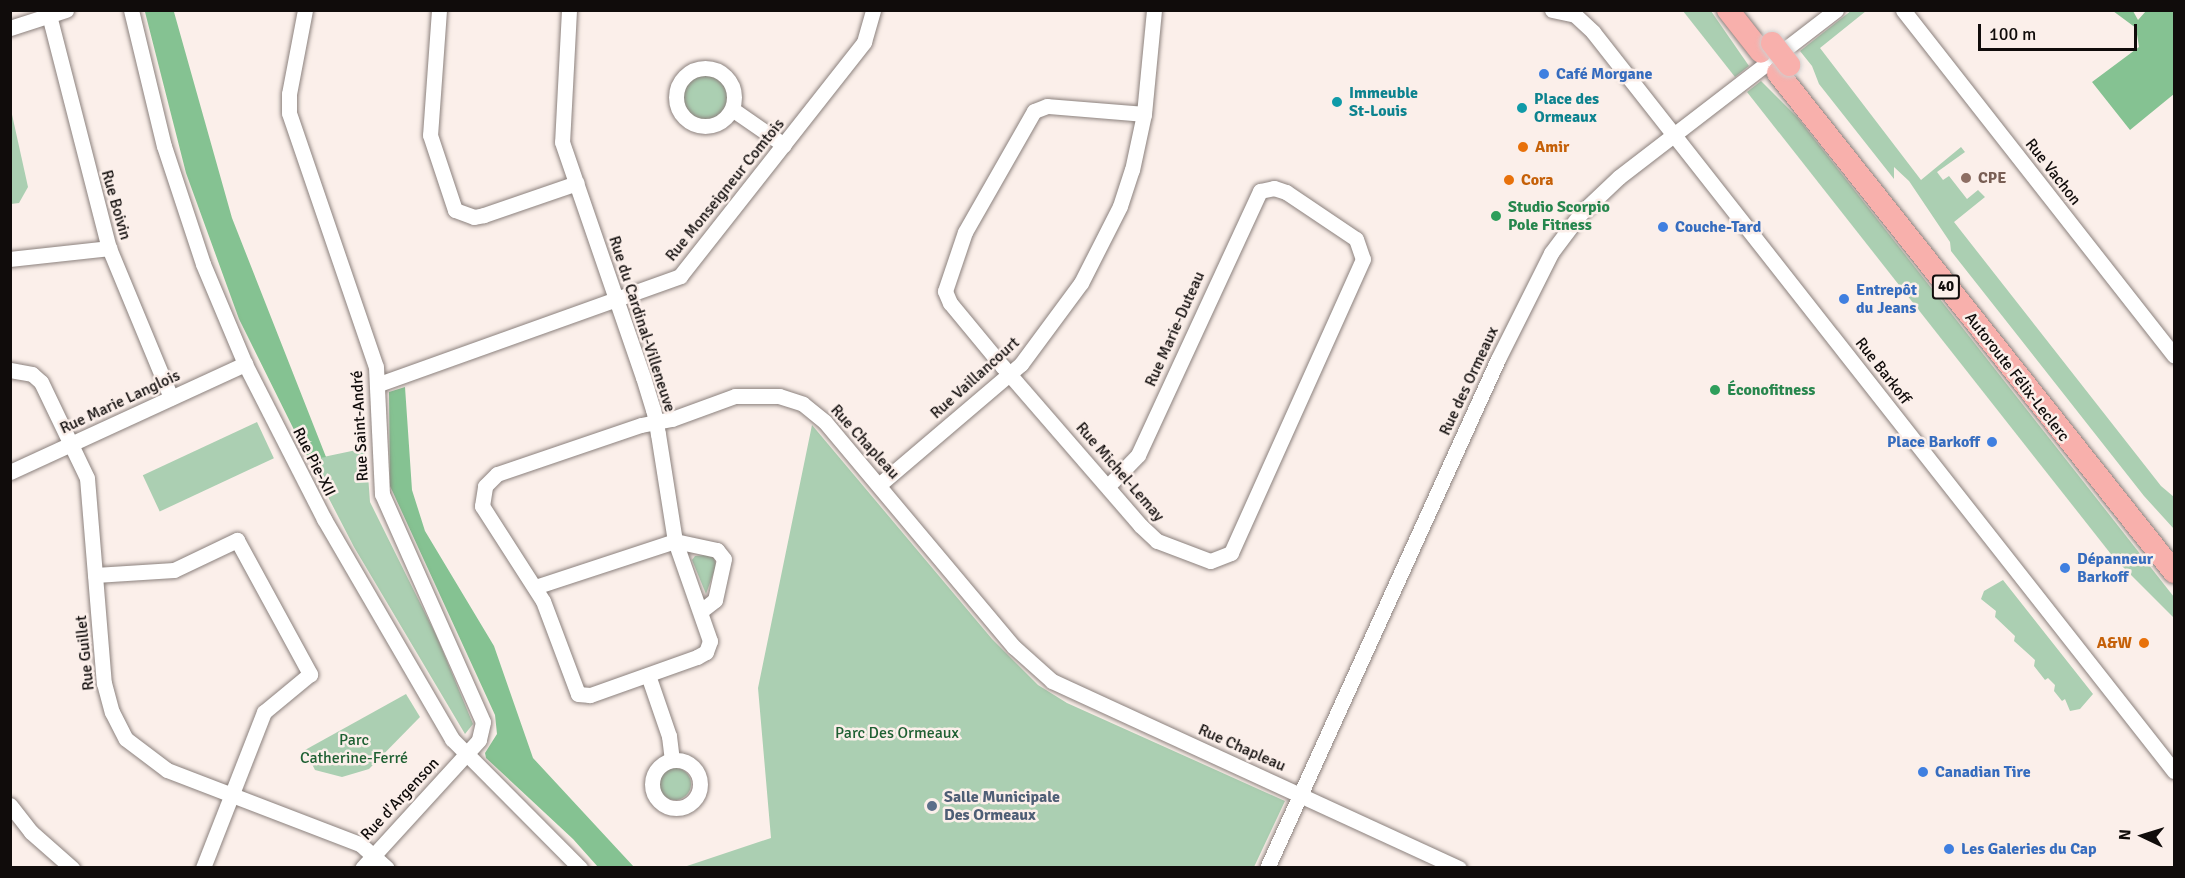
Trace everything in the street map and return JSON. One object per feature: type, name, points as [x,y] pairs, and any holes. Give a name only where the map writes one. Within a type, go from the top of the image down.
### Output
[{"type":"highway","name":"Autoroute Félix-Leclerc","points":[[1728,10],[1767,48],[2175,572]]},
{"type":"highway","name":"Autoroute Félix-Leclerc","points":[[1747,10],[1767,48]]},
{"type":"highway","name":"Autoroute Félix-Leclerc","points":[[1783,69],[2175,550]]},
{"type":"street","points":[[10,28],[66,10]]},
{"type":"street","name":"Rue Pie-XII","points":[[131,10],[164,146],[189,229],[245,364],[366,595],[432,709],[465,755],[580,867]]},
{"type":"street","name":"Rue Saint-André","points":[[305,10],[289,113],[379,384],[379,474],[384,503],[482,716],[482,735],[465,755]]},
{"type":"street","points":[[439,10],[430,135],[455,210],[474,217],[484,215],[576,183]]},
{"type":"street","name":"Rue du Cardinal-Villeneuve","points":[[569,10],[560,134],[656,422],[675,541]]},
{"type":"street","name":"Rue Monseigneur Comtois","points":[[379,384],[666,283],[690,267],[864,42],[873,10]]},
{"type":"street","name":"Rue Vaillancourt","points":[[880,484],[1010,374],[1050,328],[1095,258],[1127,187],[1144,114],[1154,10]]},
{"type":"street","name":"Rue Barkoff","points":[[1552,10],[1575,15],[1589,27],[2175,771]]},
{"type":"street","name":"Rue des Ormeaux","points":[[1267,867],[1545,262],[1596,197],[1836,10]]},
{"type":"street","name":"Rue Vachon","points":[[1903,10],[2175,355]]},
{"type":"street","name":"Rue Boivin","points":[[49,15],[109,248],[171,398]]},
{"type":"street","name":"Rue Michel-Lemay","points":[[1144,114],[1047,106],[1034,111],[965,232],[946,284],[947,298],[1147,533],[1168,546],[1210,561],[1225,558],[1236,546],[1364,259],[1356,239],[1286,192],[1271,188]]},
{"type":"street","points":[[732,109],[784,145]]},
{"type":"street","name":"Rue Marie-Duteau","points":[[1108,486],[1138,456],[1252,202],[1260,191],[1271,188]]},
{"type":"street","points":[[10,260],[109,248]]},
{"type":"street","name":"Rue Marie Langlois","points":[[10,472],[245,364]]},
{"type":"street","name":"Rue Guillet","points":[[10,370],[32,374],[41,382],[88,482],[104,683],[120,732],[154,764],[360,844],[387,867]]},
{"type":"street","name":"Rue Chapleau","points":[[675,541],[710,634],[706,652],[590,695],[578,694],[535,587],[482,506],[482,492],[497,474],[746,394],[792,400],[825,422],[1036,670],[1064,688],[1459,867]]},
{"type":"street","points":[[95,575],[174,570],[237,540],[310,674],[266,707],[203,867]]},
{"type":"street","points":[[535,587],[675,541],[711,548],[724,559],[715,600],[702,610]]},
{"type":"street","points":[[648,675],[669,736],[672,760]]},
{"type":"street","name":"Rue d'Argenson","points":[[362,867],[465,755]]},
{"type":"street","points":[[10,805],[31,832],[72,867]]},
{"type":"green space","points":[[1852,10],[1866,11],[1820,48],[1921,180],[1961,147],[1965,152],[1937,172],[1943,180],[1949,176],[1967,199],[1978,190],[1985,197],[1954,222],[2161,486],[2174,497],[2174,529],[2144,496],[1951,251],[1950,242],[1909,181],[1894,167],[1894,179],[1819,84],[1812,66],[1800,51]]},
{"type":"green space","points":[[1683,11],[1711,11],[1749,66],[1735,77]]},
{"type":"green space","points":[[2113,11],[2133,11],[2138,20],[2146,11],[2174,11],[2174,94],[2130,130],[2092,82],[2139,47],[2136,28]]},
{"type":"green space","points":[[145,12],[174,12],[232,218],[326,457],[309,460],[239,319],[186,173]]},
{"type":"green space","points":[[705,75],[721,82],[728,98],[721,114],[705,121],[689,114],[682,98],[689,82]]},
{"type":"green space","points":[[1761,81],[1797,117],[2174,597],[2174,618],[2114,558],[1747,92]]},
{"type":"green space","points":[[11,110],[28,187],[19,203],[11,204]]},
{"type":"green space","points":[[405,387],[412,490],[425,531],[494,646],[533,758],[634,867],[598,867],[573,839],[486,758],[485,753],[497,734],[495,715],[390,486],[389,392]]},
{"type":"green space","points":[[257,422],[274,458],[160,512],[143,475]]},
{"type":"green space","name":"Parc Des Ormeaux","points":[[812,425],[992,639],[1038,685],[1067,703],[1285,801],[1254,867],[684,867],[771,838],[758,688]]},
{"type":"green space","points":[[366,448],[370,502],[437,637],[473,724],[465,734],[354,547],[309,460]]},
{"type":"green space","points":[[706,555],[714,558],[716,566],[706,594],[692,560],[695,556]]},
{"type":"green space","points":[[2003,580],[2093,694],[2080,709],[2070,711],[2065,699],[2062,701],[2054,691],[2055,685],[2048,678],[2045,680],[2034,666],[2035,660],[2014,641],[2015,636],[1995,617],[1996,611],[1981,599],[1984,591]]},
{"type":"green space","name":"Parc Catherine-Ferré","points":[[406,694],[420,717],[369,769],[342,777],[315,770],[305,750]]},
{"type":"green space","points":[[675,768],[687,772],[691,784],[687,796],[675,800],[663,796],[659,784],[663,772]]},
{"type":"place","name":"Café Morgane","points":[[1544,74]]},
{"type":"place","name":"Immeuble St-Louis","points":[[1337,102]]},
{"type":"place","name":"Place des Ormeaux","points":[[1522,108]]},
{"type":"place","name":"Amir","points":[[1523,147]]},
{"type":"place","name":"CPE","points":[[1966,178]]},
{"type":"place","name":"Cora","points":[[1509,180]]},
{"type":"place","name":"Studio Scorpio Pole Fitness","points":[[1496,216]]},
{"type":"place","name":"Couche-Tard","points":[[1663,227]]},
{"type":"place","name":"Entrepôt du Jeans","points":[[1844,299]]},
{"type":"place","name":"Éconofitness","points":[[1715,390]]},
{"type":"place","name":"Place Barkoff","points":[[1992,442]]},
{"type":"place","name":"Dépanneur Barkoff","points":[[2065,568]]},
{"type":"place","name":"A&W","points":[[2144,643]]},
{"type":"place","name":"Canadian Tire","points":[[1923,772]]},
{"type":"place","name":"Salle Municipale Des Ormeaux","points":[[932,806]]},
{"type":"place","name":"Les Galeries du Cap","points":[[1949,849]]}]
